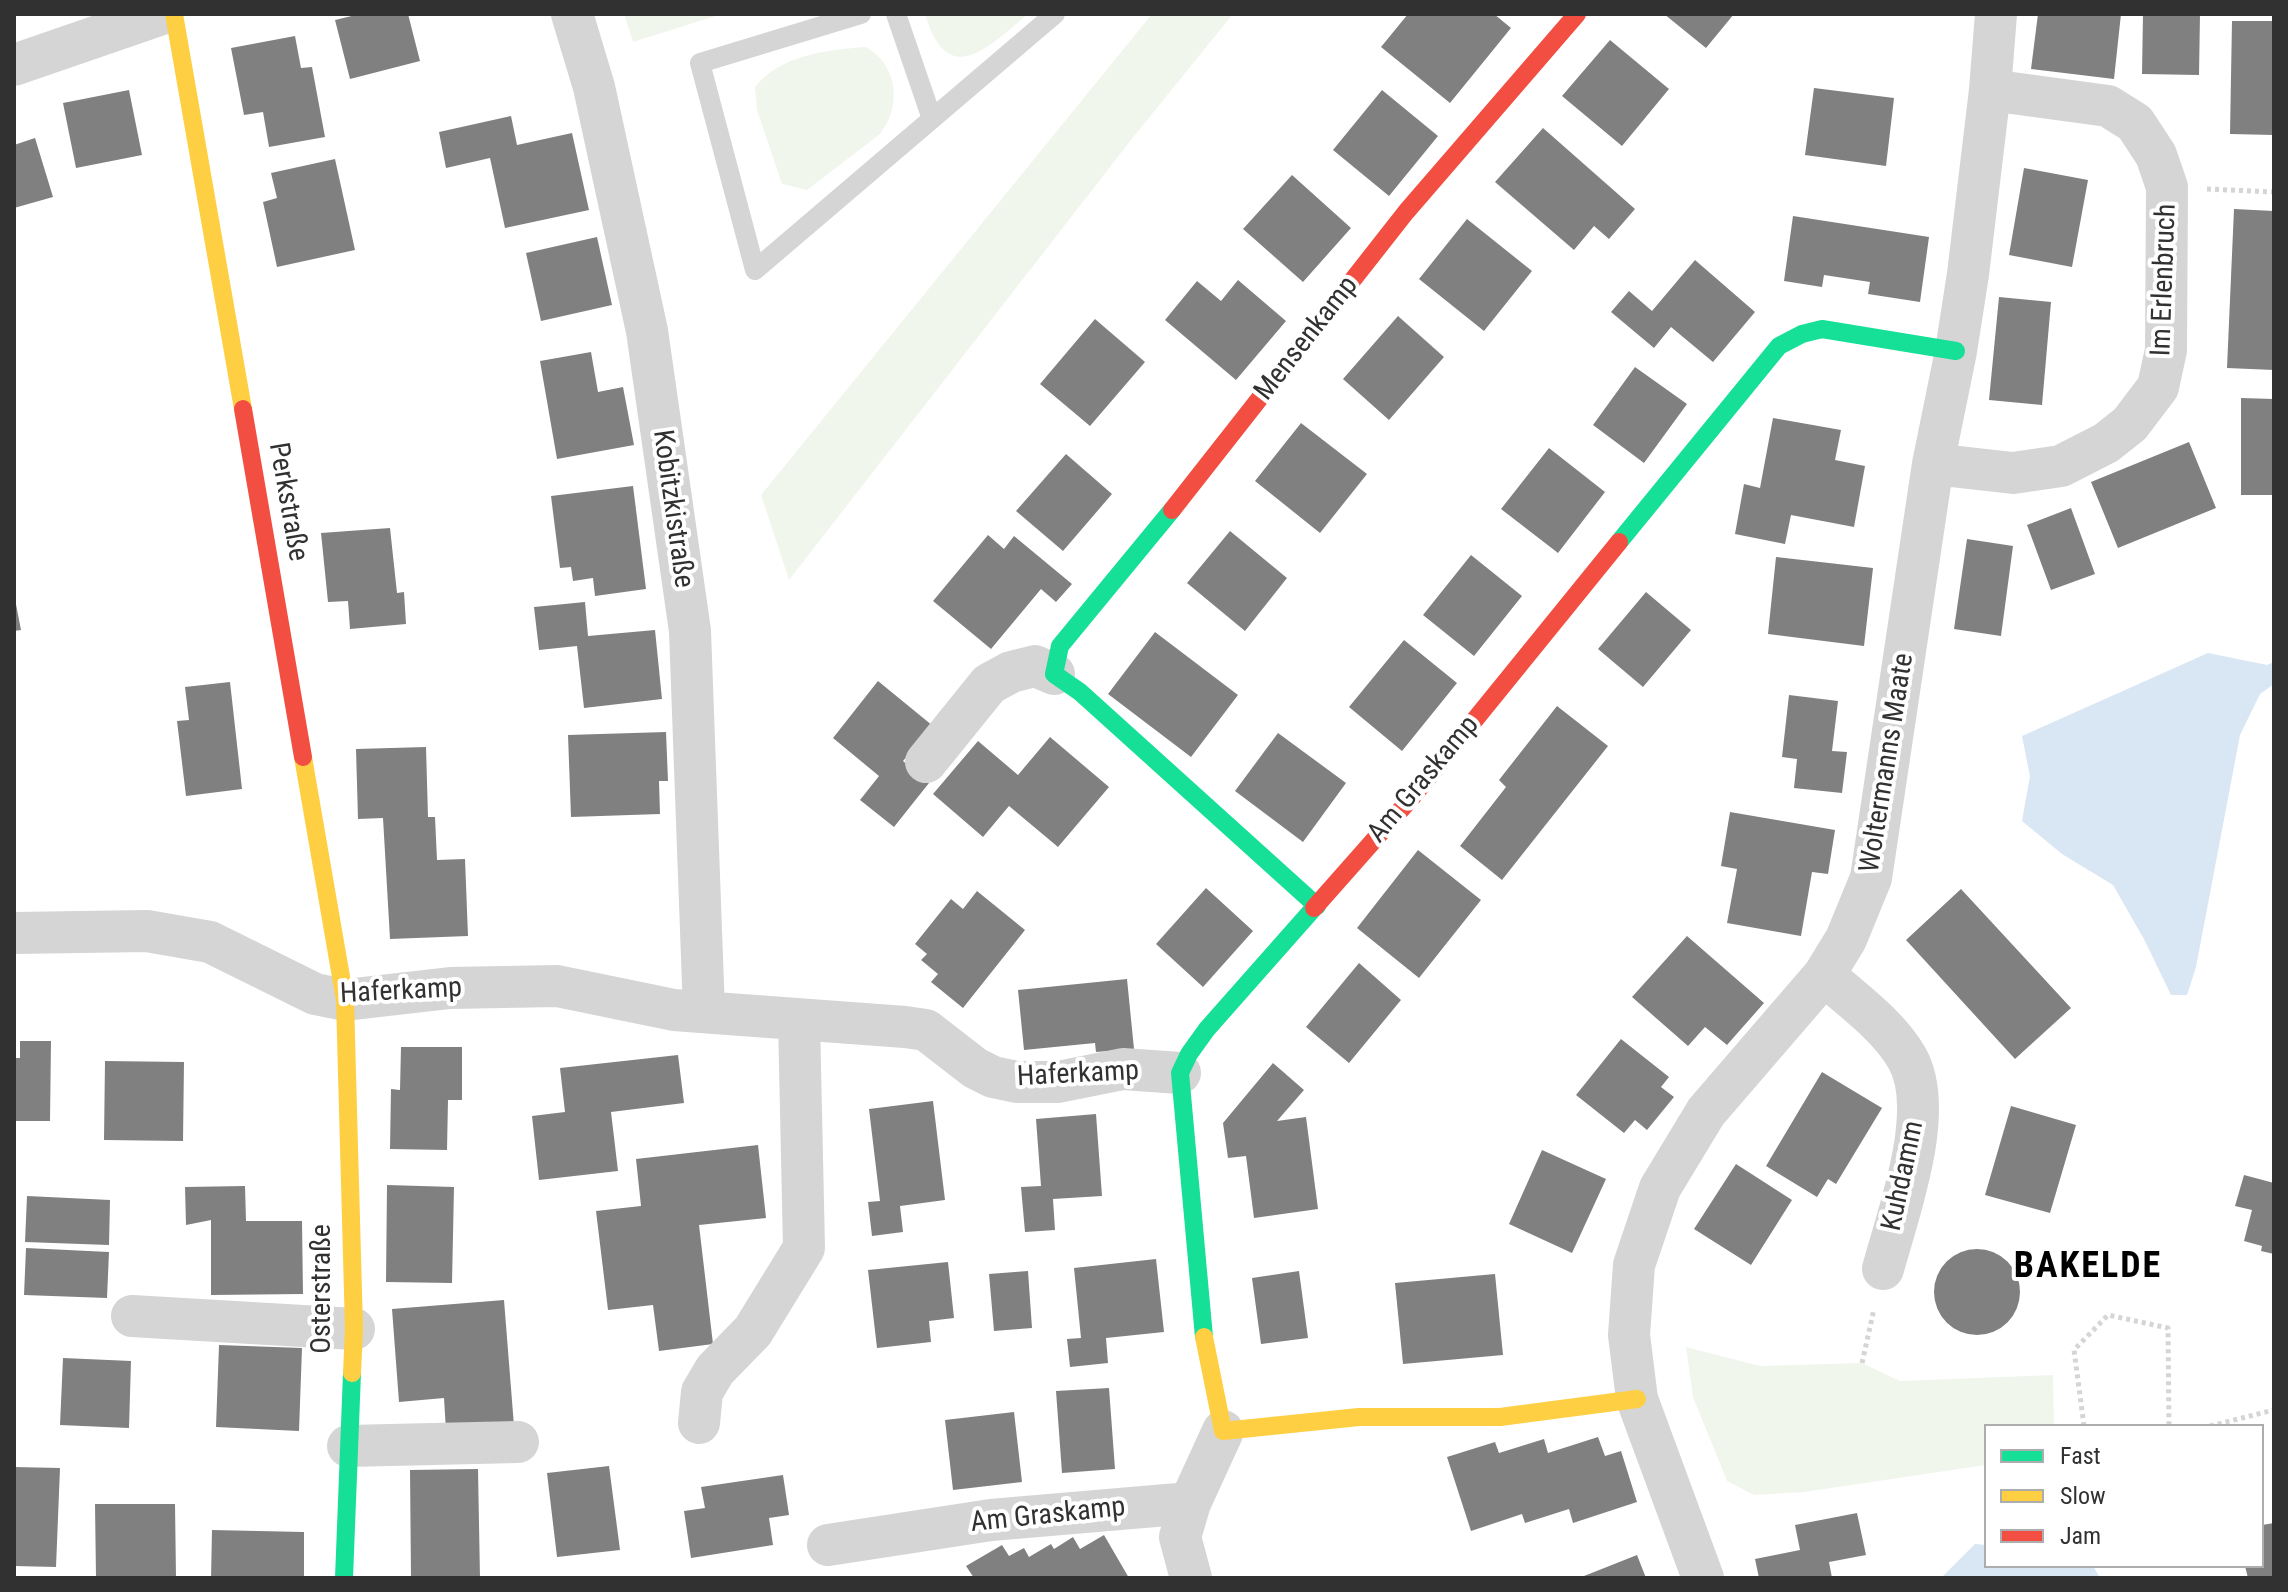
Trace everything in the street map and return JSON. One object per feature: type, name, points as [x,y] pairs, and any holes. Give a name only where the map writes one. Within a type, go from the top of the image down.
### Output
[{"type":"street","points":[[14,65],[162,14]]},
{"type":"street","name":"Perkstraße","points":[[174,14],[345,1000]]},
{"type":"street","name":"Kobitzkistraße","points":[[572,14],[594,87],[647,331],[690,631],[704,1012]]},
{"type":"street","name":"Mensenkamp","points":[[1054,674],[1060,646],[1127,568],[1406,212],[1577,14]]},
{"type":"street","name":"Woltermanns Maate","points":[[1703,1578],[1637,1399],[1629,1335],[1634,1265],[1660,1188],[1706,1112],[1824,975],[1846,939],[1871,878],[1933,464],[1956,351],[1990,90],[1996,14]]},
{"type":"street","name":"Im Erlenbruch","points":[[1933,464],[2013,473],[2061,466],[2106,443],[2130,424],[2158,387],[2166,350],[2167,187],[2156,155],[2135,123],[2108,106],[1990,90]]},
{"type":"street","name":"Am Graskamp","points":[[1180,1073],[1207,1029],[1413,796],[1779,346],[1802,334],[1822,329],[1956,351]]},
{"type":"street","points":[[926,762],[989,684],[1011,672],[1035,666],[1054,674],[1092,703],[1317,906]]},
{"type":"street","name":"Haferkamp","points":[[14,933],[147,931],[210,942],[315,994],[345,1000],[450,988],[557,986],[674,1010],[926,1030],[975,1068],[993,1077],[1017,1082],[1058,1082],[1123,1069],[1180,1073]]},
{"type":"street","name":"Kuhdamm","points":[[1824,975],[1887,1032],[1908,1059],[1919,1091],[1919,1117],[1906,1186],[1883,1269]]},
{"type":"street","name":"Osterstraße","points":[[344,1578],[354,1329],[345,1000]]},
{"type":"street","points":[[699,1423],[702,1392],[715,1370],[753,1331],[804,1248],[799,1020]]},
{"type":"street","points":[[1180,1073],[1205,1350],[1223,1431],[1190,1503],[1180,1537],[1191,1578]]},
{"type":"street","points":[[132,1316],[354,1329]]},
{"type":"street","points":[[1223,1431],[1359,1417],[1500,1417],[1637,1399]]},
{"type":"street","points":[[348,1446],[518,1442]]},
{"type":"street","name":"Am Graskamp","points":[[828,1545],[991,1520],[1190,1503]]},
{"type":"lane","points":[[861,14],[700,63],[755,270],[1055,14]]},
{"type":"lane","points":[[896,14],[932,119]]},
{"type":"path","points":[[2167,187],[2274,192]]},
{"type":"path","points":[[1862,1363],[1883,1269]]},
{"type":"path","points":[[2084,1424],[2074,1350],[2108,1315],[2168,1328],[2169,1424]]},
{"type":"path","points":[[2218,1424],[2274,1410]]},
{"type":"shaded area","points":[[624,14],[722,14],[633,42]]},
{"type":"shaded area","points":[[925,14],[1028,14],[984,49],[957,57],[945,51],[934,37]]},
{"type":"shaded area","points":[[1152,14],[1233,14],[1131,140],[789,580],[761,495]]},
{"type":"shaded area","points":[[866,47],[885,64],[890,75],[894,99],[887,123],[880,134],[807,190],[782,184],[757,110],[755,87],[765,76],[791,61],[835,50]]},
{"type":"shaded area","points":[[1686,1347],[1760,1366],[1862,1363],[1900,1381],[2053,1375],[2054,1424],[1984,1424],[1984,1465],[1804,1492],[1754,1495],[1727,1481],[1693,1397]]},
{"type":"water","points":[[2208,653],[2267,665],[2274,662],[2274,684],[2260,694],[2240,735],[2196,967],[2187,995],[2171,995],[2113,885],[2062,854],[2022,821],[2030,776],[2022,736]]},
{"type":"water","points":[[1975,1544],[1984,1545],[1984,1568],[2094,1568],[2100,1578],[1941,1578]]},
{"type":"building","points":[[360,14],[408,14],[420,61],[350,79],[335,20]]},
{"type":"building","points":[[1408,14],[1494,14],[1511,28],[1450,103],[1381,47]]},
{"type":"building","points":[[1664,14],[1734,14],[1706,48]]},
{"type":"building","points":[[2038,14],[2121,14],[2114,79],[2031,69]]},
{"type":"building","points":[[2143,14],[2200,14],[2199,75],[2142,74]]},
{"type":"building","points":[[2232,21],[2274,21],[2274,135],[2230,134]]},
{"type":"building","points":[[295,36],[301,68],[312,67],[325,137],[269,147],[263,112],[244,115],[231,48]]},
{"type":"building","points":[[1610,40],[1669,89],[1622,146],[1562,96]]},
{"type":"building","points":[[1814,88],[1894,98],[1886,166],[1805,155]]},
{"type":"building","points":[[129,90],[142,155],[76,168],[63,103]]},
{"type":"building","points":[[1382,90],[1438,136],[1389,196],[1333,150]]},
{"type":"building","points":[[511,116],[517,145],[572,133],[589,210],[505,228],[490,158],[446,168],[439,132]]},
{"type":"building","points":[[1543,128],[1635,209],[1609,239],[1594,226],[1574,250],[1495,182]]},
{"type":"building","points":[[35,138],[53,197],[14,208],[14,145]]},
{"type":"building","points":[[335,159],[355,250],[277,267],[263,202],[277,198],[271,173]]},
{"type":"building","points":[[2024,168],[2088,180],[2072,267],[2009,255]]},
{"type":"building","points":[[1292,175],[1351,228],[1303,282],[1243,229]]},
{"type":"building","points":[[2234,209],[2274,211],[2274,370],[2227,368]]},
{"type":"building","points":[[1793,216],[1929,237],[1920,302],[1868,294],[1870,282],[1824,275],[1822,287],[1784,281]]},
{"type":"building","points":[[1467,219],[1532,271],[1484,331],[1419,279]]},
{"type":"building","points":[[597,237],[612,305],[541,321],[526,253]]},
{"type":"building","points":[[1695,260],[1755,312],[1713,362],[1671,327],[1654,348],[1611,312],[1629,291],[1652,311]]},
{"type":"building","points":[[1238,280],[1286,321],[1236,380],[1165,320],[1197,281],[1221,301]]},
{"type":"building","points":[[1999,297],[2051,302],[2042,405],[1989,400]]},
{"type":"building","points":[[1398,316],[1444,357],[1389,420],[1343,379]]},
{"type":"building","points":[[1095,319],[1145,362],[1090,426],[1040,384]]},
{"type":"building","points":[[591,352],[598,392],[623,387],[634,445],[557,459],[540,361]]},
{"type":"building","points":[[1635,367],[1687,404],[1644,463],[1593,425]]},
{"type":"building","points":[[2241,398],[2274,399],[2274,495],[2241,495]]},
{"type":"building","points":[[1773,418],[1841,430],[1835,460],[1865,466],[1854,527],[1791,515],[1785,544],[1735,534],[1744,484],[1760,488]]},
{"type":"building","points":[[1301,423],[1367,474],[1320,533],[1255,481]]},
{"type":"building","points":[[2189,442],[2216,508],[2118,548],[2091,482]]},
{"type":"building","points":[[1549,448],[1605,492],[1558,553],[1501,509]]},
{"type":"building","points":[[1066,454],[1112,494],[1063,551],[1016,511]]},
{"type":"building","points":[[633,486],[646,589],[595,596],[593,578],[573,581],[571,567],[560,568],[551,496]]},
{"type":"building","points":[[2071,508],[2095,574],[2051,590],[2027,525]]},
{"type":"building","points":[[390,528],[397,593],[404,592],[406,624],[350,629],[348,601],[328,602],[321,533]]},
{"type":"building","points":[[1230,531],[1287,578],[1245,631],[1187,583]]},
{"type":"building","points":[[988,535],[1004,549],[1014,536],[1072,584],[1056,602],[1041,589],[991,649],[933,601]]},
{"type":"building","points":[[1967,539],[2013,546],[2001,636],[1954,629]]},
{"type":"building","points":[[1471,555],[1522,596],[1474,656],[1423,615]]},
{"type":"building","points":[[1776,557],[1873,568],[1864,646],[1768,634]]},
{"type":"building","points":[[1646,592],[1691,630],[1643,687],[1598,649]]},
{"type":"building","points":[[14,594],[21,630],[14,631]]},
{"type":"building","points":[[585,602],[588,636],[655,630],[662,699],[584,708],[577,646],[539,650],[534,607]]},
{"type":"building","points":[[1155,632],[1238,695],[1191,757],[1108,694]]},
{"type":"building","points":[[1404,640],[1457,683],[1402,751],[1349,707]]},
{"type":"building","points":[[878,681],[933,726],[903,761],[929,783],[894,827],[860,800],[879,776],[833,738]]},
{"type":"building","points":[[230,682],[242,789],[186,796],[177,721],[189,720],[185,687]]},
{"type":"building","points":[[1789,695],[1838,701],[1832,751],[1847,752],[1842,793],[1794,788],[1797,759],[1782,757]]},
{"type":"building","points":[[1557,706],[1608,746],[1502,880],[1460,846],[1506,787],[1499,780]]},
{"type":"building","points":[[666,732],[668,781],[659,781],[660,814],[571,817],[568,735]]},
{"type":"building","points":[[1278,733],[1346,783],[1303,842],[1235,791]]},
{"type":"building","points":[[1050,737],[1109,787],[1058,847],[1009,806],[983,837],[933,794],[978,741],[1018,775]]},
{"type":"building","points":[[426,747],[428,817],[435,817],[437,860],[465,859],[468,936],[390,939],[383,818],[358,819],[356,749]]},
{"type":"building","points":[[1730,812],[1835,830],[1828,874],[1812,872],[1801,936],[1727,923],[1737,869],[1721,866]]},
{"type":"building","points":[[1418,850],[1481,900],[1419,978],[1357,928]]},
{"type":"building","points":[[1206,888],[1253,931],[1203,987],[1156,944]]},
{"type":"building","points":[[1961,889],[2071,1008],[2015,1059],[1906,940]]},
{"type":"building","points":[[977,891],[1025,930],[963,1008],[931,982],[938,974],[921,960],[927,954],[915,944],[951,899],[963,909]]},
{"type":"building","points":[[1687,936],[1764,1003],[1727,1045],[1705,1027],[1688,1046],[1632,997]]},
{"type":"building","points":[[1359,963],[1401,1000],[1349,1063],[1306,1027]]},
{"type":"building","points":[[1127,979],[1134,1049],[1096,1052],[1095,1043],[1024,1050],[1018,990]]},
{"type":"building","points":[[1621,1039],[1669,1077],[1661,1087],[1674,1097],[1647,1130],[1635,1120],[1624,1133],[1576,1095]]},
{"type":"building","points":[[20,1041],[51,1041],[50,1121],[14,1121],[14,1058],[20,1058]]},
{"type":"building","points":[[401,1047],[462,1047],[462,1100],[448,1100],[447,1150],[390,1149],[391,1089],[400,1090]]},
{"type":"building","points":[[678,1055],[684,1103],[611,1112],[618,1171],[539,1180],[532,1116],[565,1112],[560,1068]]},
{"type":"building","points":[[105,1061],[184,1062],[183,1141],[104,1140]]},
{"type":"building","points":[[1273,1063],[1304,1090],[1277,1121],[1306,1117],[1318,1209],[1254,1218],[1246,1156],[1228,1158],[1223,1123]]},
{"type":"building","points":[[1822,1072],[1882,1108],[1836,1184],[1828,1179],[1817,1197],[1766,1166]]},
{"type":"building","points":[[933,1101],[945,1200],[900,1206],[903,1232],[872,1236],[868,1202],[880,1201],[869,1109]]},
{"type":"building","points":[[2011,1106],[2076,1125],[2050,1213],[1985,1195]]},
{"type":"building","points":[[1096,1114],[1102,1196],[1053,1199],[1055,1230],[1025,1232],[1021,1187],[1041,1186],[1036,1119]]},
{"type":"building","points":[[758,1145],[766,1218],[699,1225],[713,1344],[659,1351],[653,1305],[608,1310],[596,1211],[641,1206],[636,1159]]},
{"type":"building","points":[[1542,1150],[1606,1179],[1572,1253],[1509,1224]]},
{"type":"building","points":[[1736,1164],[1792,1200],[1751,1265],[1694,1229]]},
{"type":"building","points":[[2244,1175],[2274,1183],[2274,1254],[2261,1251],[2262,1246],[2244,1241],[2252,1210],[2235,1206]]},
{"type":"building","points":[[387,1185],[454,1187],[452,1283],[386,1282]]},
{"type":"building","points":[[245,1186],[246,1221],[302,1221],[303,1294],[211,1295],[211,1220],[186,1225],[185,1187]]},
{"type":"building","points":[[27,1196],[110,1200],[109,1245],[25,1242]]},
{"type":"building","points":[[26,1248],[109,1252],[107,1298],[24,1295]]},
{"type":"building","points":[[1977,1249],[2001,1256],[2013,1268],[2020,1292],[2013,1316],[2001,1328],[1977,1335],[1953,1328],[1941,1316],[1934,1292],[1941,1268],[1953,1256]]},
{"type":"building","points":[[1156,1259],[1164,1332],[1106,1338],[1108,1363],[1070,1367],[1067,1339],[1081,1338],[1074,1268]]},
{"type":"building","points":[[948,1262],[954,1318],[929,1321],[931,1342],[877,1348],[868,1270]]},
{"type":"building","points":[[1028,1271],[1032,1328],[994,1331],[989,1274]]},
{"type":"building","points":[[1299,1271],[1308,1338],[1261,1344],[1252,1278]]},
{"type":"building","points":[[1495,1274],[1503,1355],[1403,1364],[1395,1283]]},
{"type":"building","points":[[504,1300],[514,1426],[446,1431],[444,1398],[399,1402],[392,1309]]},
{"type":"building","points":[[219,1345],[302,1348],[299,1431],[216,1427]]},
{"type":"building","points":[[63,1358],[131,1361],[129,1428],[60,1425]]},
{"type":"building","points":[[1109,1388],[1115,1469],[1062,1473],[1056,1391]]},
{"type":"building","points":[[1014,1412],[1022,1482],[953,1490],[945,1420]]},
{"type":"building","points":[[1598,1437],[1605,1456],[1621,1451],[1637,1502],[1573,1523],[1569,1509],[1525,1523],[1522,1514],[1471,1531],[1447,1457],[1495,1442],[1499,1453],[1544,1439],[1548,1453]]},
{"type":"building","points":[[609,1466],[620,1550],[557,1557],[547,1473]]},
{"type":"building","points":[[14,1467],[60,1468],[56,1567],[14,1566]]},
{"type":"building","points":[[478,1469],[480,1578],[411,1578],[410,1470]]},
{"type":"building","points":[[783,1475],[789,1515],[769,1518],[773,1545],[691,1558],[684,1511],[705,1508],[701,1487]]},
{"type":"building","points":[[95,1504],[175,1504],[176,1578],[96,1578]]},
{"type":"building","points":[[1857,1513],[1866,1555],[1829,1562],[1832,1578],[1759,1578],[1755,1559],[1800,1550],[1795,1525]]},
{"type":"building","points":[[2274,1523],[2274,1578],[2248,1578],[2246,1568],[2264,1568],[2264,1525]]},
{"type":"building","points":[[212,1530],[304,1532],[304,1578],[211,1578]]},
{"type":"building","points":[[1104,1535],[1129,1578],[974,1578],[966,1566],[1002,1545],[1009,1556],[1024,1548],[1029,1557],[1051,1544],[1054,1549],[1073,1537],[1080,1549]]},
{"type":"building","points":[[1637,1555],[1646,1578],[1579,1578]]},
{"type":"traffic: fast","points":[[1619,542],[1779,346],[1802,334],[1822,329],[1956,351]]},
{"type":"traffic: fast","points":[[1172,510],[1060,646],[1054,674],[1080,692],[1317,906]]},
{"type":"traffic: fast","points":[[1204,1337],[1180,1073],[1207,1029],[1314,908]]},
{"type":"traffic: fast","points":[[344,1578],[352,1373]]},
{"type":"traffic: slow","points":[[174,14],[243,409]]},
{"type":"traffic: slow","points":[[303,757],[345,1000],[354,1329],[352,1373]]},
{"type":"traffic: slow","points":[[1204,1337],[1223,1431],[1359,1417],[1500,1417],[1637,1399]]},
{"type":"traffic: jam","points":[[1172,510],[1406,212],[1577,14]]},
{"type":"traffic: jam","points":[[243,409],[303,757]]},
{"type":"traffic: jam","points":[[1314,908],[1413,796],[1619,542]]},
{"type":"district","name":"BAKELDE","points":[[2088,1268]]}]
